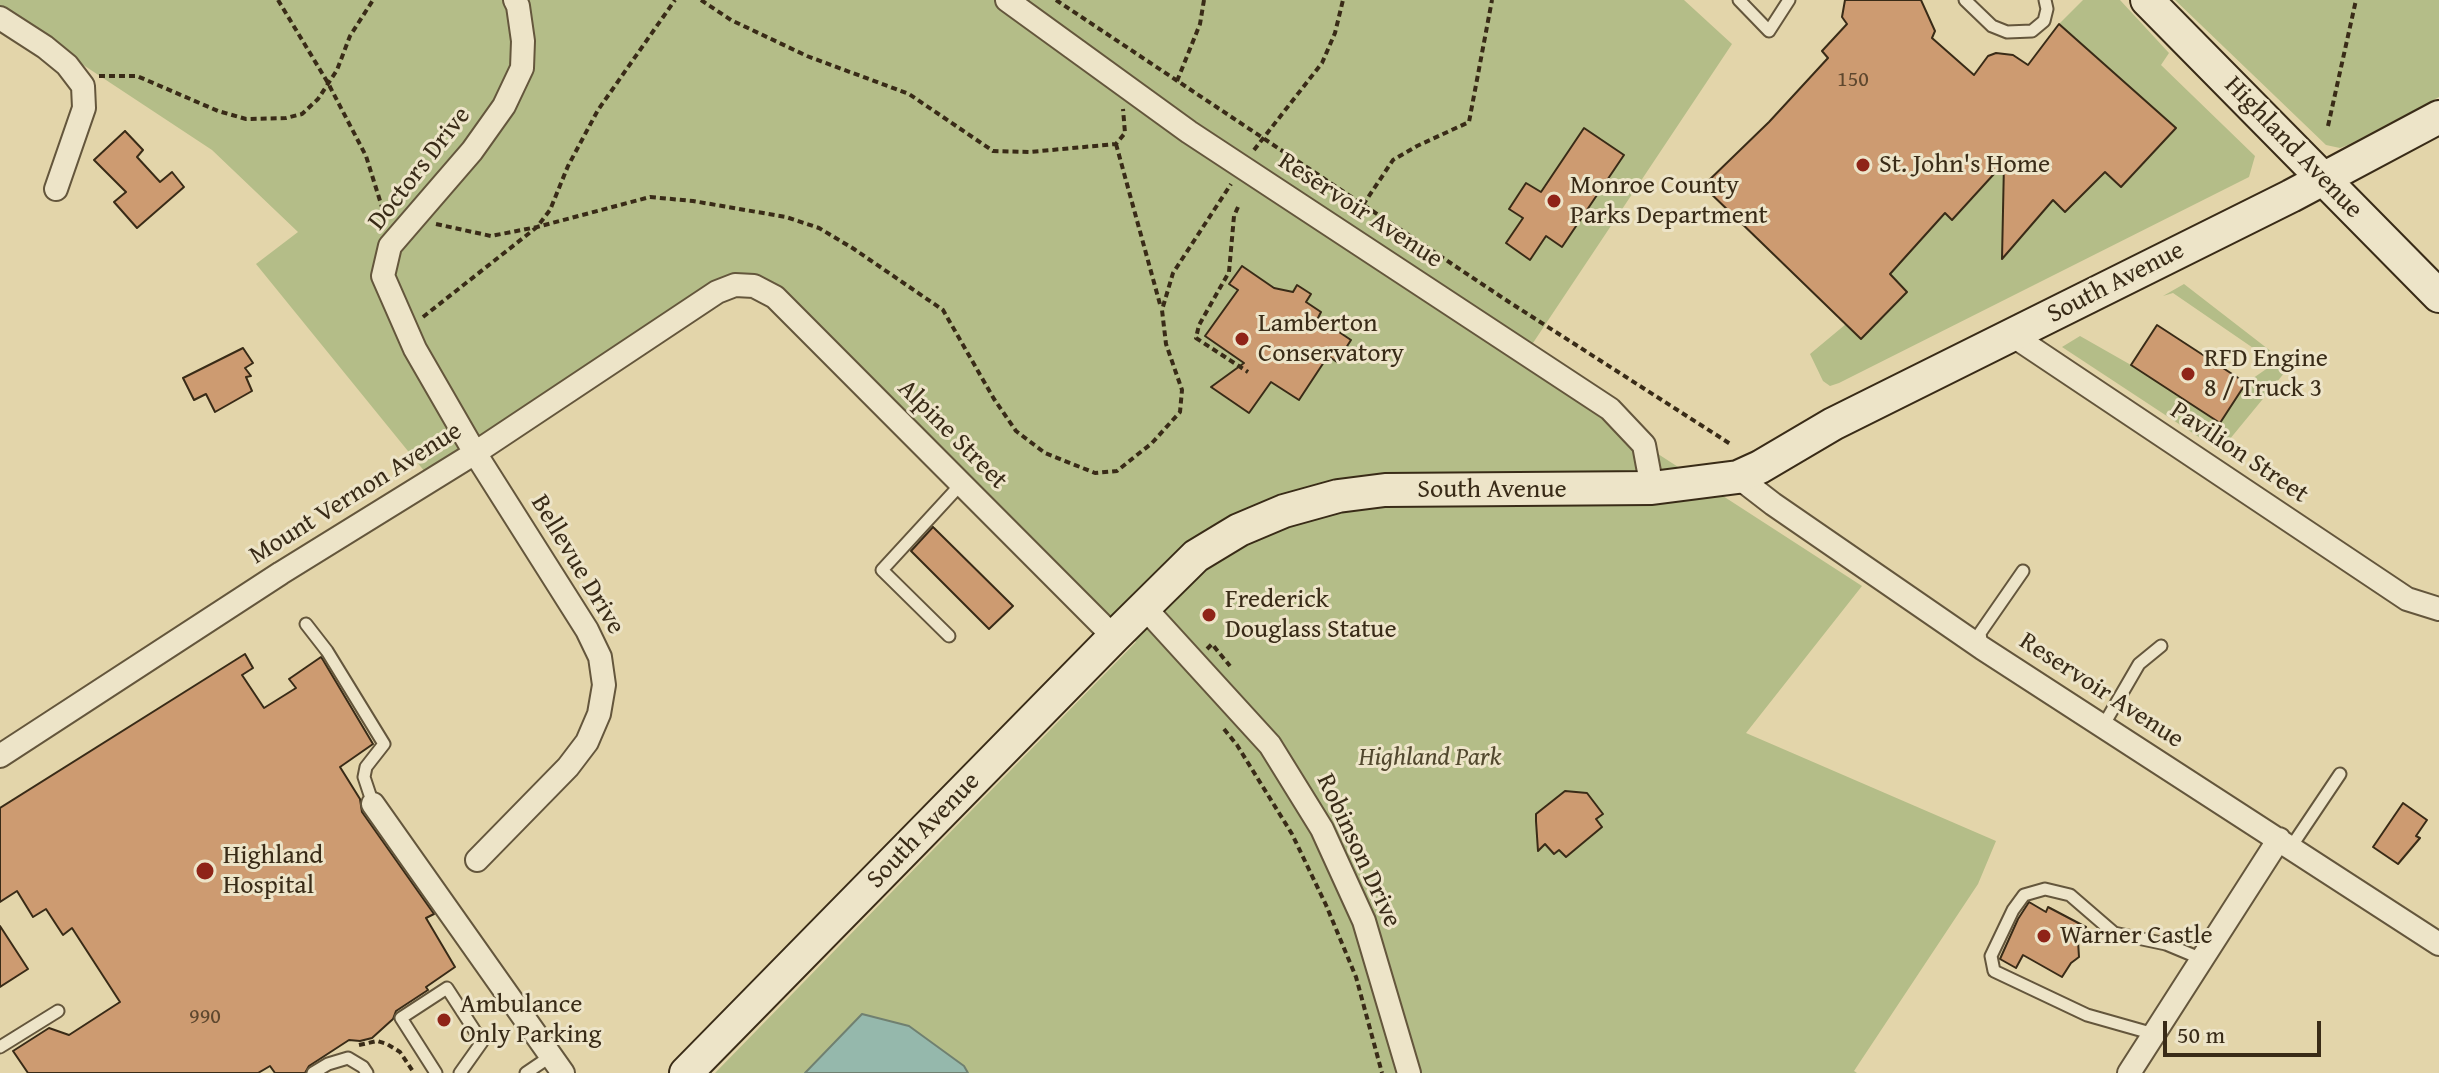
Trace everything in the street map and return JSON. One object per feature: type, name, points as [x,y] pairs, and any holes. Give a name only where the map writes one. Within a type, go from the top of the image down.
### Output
[{"type":"main road","name":"Highland Avenue","points":[[2147,0],[2439,296]]},
{"type":"main road","name":"South Avenue","points":[[686,1073],[1144,607],[1196,556],[1239,530],[1284,511],[1338,496],[1385,490],[1652,488],[1738,477],[1833,424],[2322,179],[2439,117]]},
{"type":"street","name":"Doctors Drive","points":[[475,453],[415,349],[383,276],[390,246],[472,151],[504,106],[522,68],[523,41],[515,0]]},
{"type":"street","name":"Reservoir Avenue","points":[[1007,0],[1242,167],[1610,409],[1644,445],[1652,488]]},
{"type":"street","points":[[0,18],[45,47],[83,86],[84,108],[56,189]]},
{"type":"street","name":"Mount Vernon Avenue","points":[[0,756],[281,573],[475,453],[717,292],[744,284]]},
{"type":"street","name":"Alpine Street","points":[[744,284],[775,297],[1114,637]]},
{"type":"street","name":"Pavilion Street","points":[[2012,335],[2407,599],[2439,609]]},
{"type":"street","name":"Bellevue Drive","points":[[475,453],[587,630],[600,657],[604,685],[599,714],[587,742],[568,767],[477,860]]},
{"type":"street","name":"Reservoir Avenue","points":[[1738,477],[1982,648],[2439,944]]},
{"type":"street","name":"Robinson Drive","points":[[1144,607],[1270,745],[1322,829],[1364,921],[1409,1073]]},
{"type":"street","points":[[373,804],[557,1064]]},
{"type":"street","points":[[2129,1073],[2202,959],[2285,843]]},
{"type":"lane","points":[[1739,0],[1769,31],[1789,0]]},
{"type":"lane","points":[[1965,0],[1992,26],[2007,32],[2032,31],[2044,21],[2047,9],[2045,0]]},
{"type":"lane","points":[[949,636],[882,570],[962,483]]},
{"type":"lane","points":[[1982,648],[1980,633],[2023,571]]},
{"type":"lane","points":[[306,624],[327,651],[384,744],[366,767],[364,777],[373,804]]},
{"type":"lane","points":[[2103,726],[2139,664],[2161,646]]},
{"type":"lane","points":[[2285,843],[2340,774]]},
{"type":"lane","points":[[2154,1034],[2087,1015],[1994,971],[1991,956],[2013,910],[2024,895],[2045,889],[2070,895],[2114,933],[2166,944],[2202,959]]},
{"type":"lane","points":[[436,1073],[401,1018],[447,988],[482,1042],[460,1073]]},
{"type":"lane","points":[[0,1047],[58,1011]]},
{"type":"lane","points":[[313,1073],[348,1058],[367,1073]]},
{"type":"lane","points":[[526,1073],[557,1064]]},
{"type":"path","points":[[278,0],[328,83],[366,156],[383,204],[390,246]]},
{"type":"path","points":[[76,76],[137,76],[218,111],[246,119],[286,118],[302,114],[318,99],[337,70],[350,36],[373,0]]},
{"type":"path","points":[[418,321],[537,227],[550,210],[568,166],[598,110],[675,0]]},
{"type":"path","points":[[701,0],[731,20],[807,56],[909,94],[993,151],[1030,152],[1116,144],[1125,133]]},
{"type":"path","points":[[1056,0],[1363,205],[1732,445]]},
{"type":"path","points":[[1177,82],[1200,24],[1204,0]]},
{"type":"path","points":[[1242,167],[1322,63],[1335,33],[1343,0]]},
{"type":"path","points":[[1363,205],[1393,160],[1469,122],[1492,0]]},
{"type":"path","points":[[2328,126],[2356,0]]},
{"type":"path","points":[[425,221],[491,236],[650,197],[786,217],[819,228],[943,310],[1016,431],[1045,453],[1095,473],[1117,471],[1152,443],[1180,412],[1182,390],[1166,344],[1162,310],[1116,144]]},
{"type":"path","points":[[1162,310],[1173,273],[1222,197]]},
{"type":"path","points":[[1238,207],[1234,216],[1229,272],[1199,325],[1196,338],[1248,372]]},
{"type":"path","points":[[1217,722],[1237,745],[1292,834],[1326,905],[1356,977],[1382,1073]]},
{"type":"path","points":[[328,1064],[354,1046],[377,1041],[400,1052],[414,1073]]},
{"type":"green space","name":"Highland Park","points":[[0,0],[1684,0],[1732,44],[1519,364],[1862,586],[1746,733],[1996,841],[1978,884],[1854,1071],[1857,1073],[715,1073],[1136,642],[781,288],[755,275],[741,273],[712,282],[582,371],[425,472],[256,264],[298,232],[212,150],[0,10]]},
{"type":"green space","points":[[2083,0],[2120,0],[2169,53],[2161,65],[2255,156],[2249,177],[1830,386],[1823,381],[1810,354],[1846,324],[1861,339],[1907,292],[1890,274],[1945,213],[1953,220],[2008,159],[2003,258],[2053,200],[2065,212],[2105,172],[2122,187],[2175,129],[2059,24]]},
{"type":"green space","points":[[2175,0],[2439,0],[2439,97],[2348,145],[2340,148],[2326,145]]},
{"type":"green space","points":[[2184,284],[2290,366],[2220,451],[2062,347],[2080,336],[2220,422],[2246,383],[2275,363],[2173,293],[2163,296]]},
{"type":"water","points":[[862,1014],[909,1026],[964,1066],[968,1073],[805,1073]]},
{"type":"building","name":"St. John's Home","points":[[1845,0],[1921,0],[1935,31],[1932,38],[1974,75],[1988,56],[1996,53],[2013,55],[2028,65],[2059,24],[2176,128],[2121,187],[2105,172],[2065,212],[2053,200],[2002,259],[2004,163],[1952,220],[1945,213],[1890,274],[1907,292],[1861,339],[1703,186],[1769,122],[1828,58],[1822,51],[1847,24],[1842,17]]},
{"type":"building","name":"Monroe County Parks Department","points":[[1584,128],[1624,155],[1562,247],[1546,236],[1530,260],[1506,243],[1523,218],[1509,209],[1526,183],[1541,192]]},
{"type":"building","points":[[125,131],[143,150],[137,157],[160,182],[172,172],[184,187],[137,228],[114,202],[126,192],[94,160]]},
{"type":"building","name":"Lamberton Conservatory","points":[[1242,266],[1274,288],[1293,292],[1297,285],[1311,294],[1306,302],[1321,312],[1318,318],[1351,340],[1337,362],[1328,356],[1299,400],[1271,382],[1249,413],[1211,387],[1244,363],[1205,336],[1238,290],[1229,284]]},
{"type":"building","name":"RFD Engine 8 / Truck 3","points":[[2157,325],[2246,383],[2220,423],[2131,365]]},
{"type":"building","points":[[243,348],[253,363],[245,368],[251,376],[246,377],[252,391],[215,412],[206,394],[194,400],[183,378]]},
{"type":"building","points":[[933,527],[1013,606],[989,629],[911,551]]},
{"type":"building","name":"Highland Hospital","points":[[245,654],[253,668],[242,675],[264,708],[296,688],[289,679],[321,657],[373,744],[340,767],[360,799],[362,812],[434,914],[426,918],[455,967],[396,1011],[393,1019],[372,1038],[349,1040],[309,1066],[305,1073],[275,1073],[270,1066],[258,1073],[28,1073],[13,1051],[49,1028],[69,1035],[120,1002],[72,928],[63,935],[46,909],[33,917],[17,891],[0,902],[0,808]]},
{"type":"building","points":[[1565,791],[1587,793],[1603,814],[1596,819],[1602,827],[1566,857],[1559,850],[1554,854],[1545,844],[1538,851],[1536,821],[1536,814]]},
{"type":"building","points":[[2403,803],[2427,820],[2416,836],[2420,838],[2398,864],[2373,847]]},
{"type":"building","name":"Warner Castle","points":[[2029,902],[2046,912],[2048,907],[2086,927],[2078,941],[2079,957],[2062,977],[2023,955],[2016,968],[2000,959]]},
{"type":"building","points":[[0,926],[28,969],[0,987]]},
{"type":"place","name":"St. John's Home","points":[[1863,165]]},
{"type":"place","name":"Monroe County Parks Department","points":[[1554,201]]},
{"type":"place","name":"Lamberton Conservatory","points":[[1242,339]]},
{"type":"place","name":"RFD Engine 8 / Truck 3","points":[[2188,374]]},
{"type":"place","name":"Frederick Douglass Statue","points":[[1209,615]]},
{"type":"place","name":"Highland Hospital","points":[[205,871]]},
{"type":"place","name":"Warner Castle","points":[[2044,936]]},
{"type":"place","name":"Ambulance Only Parking","points":[[444,1020]]}]
